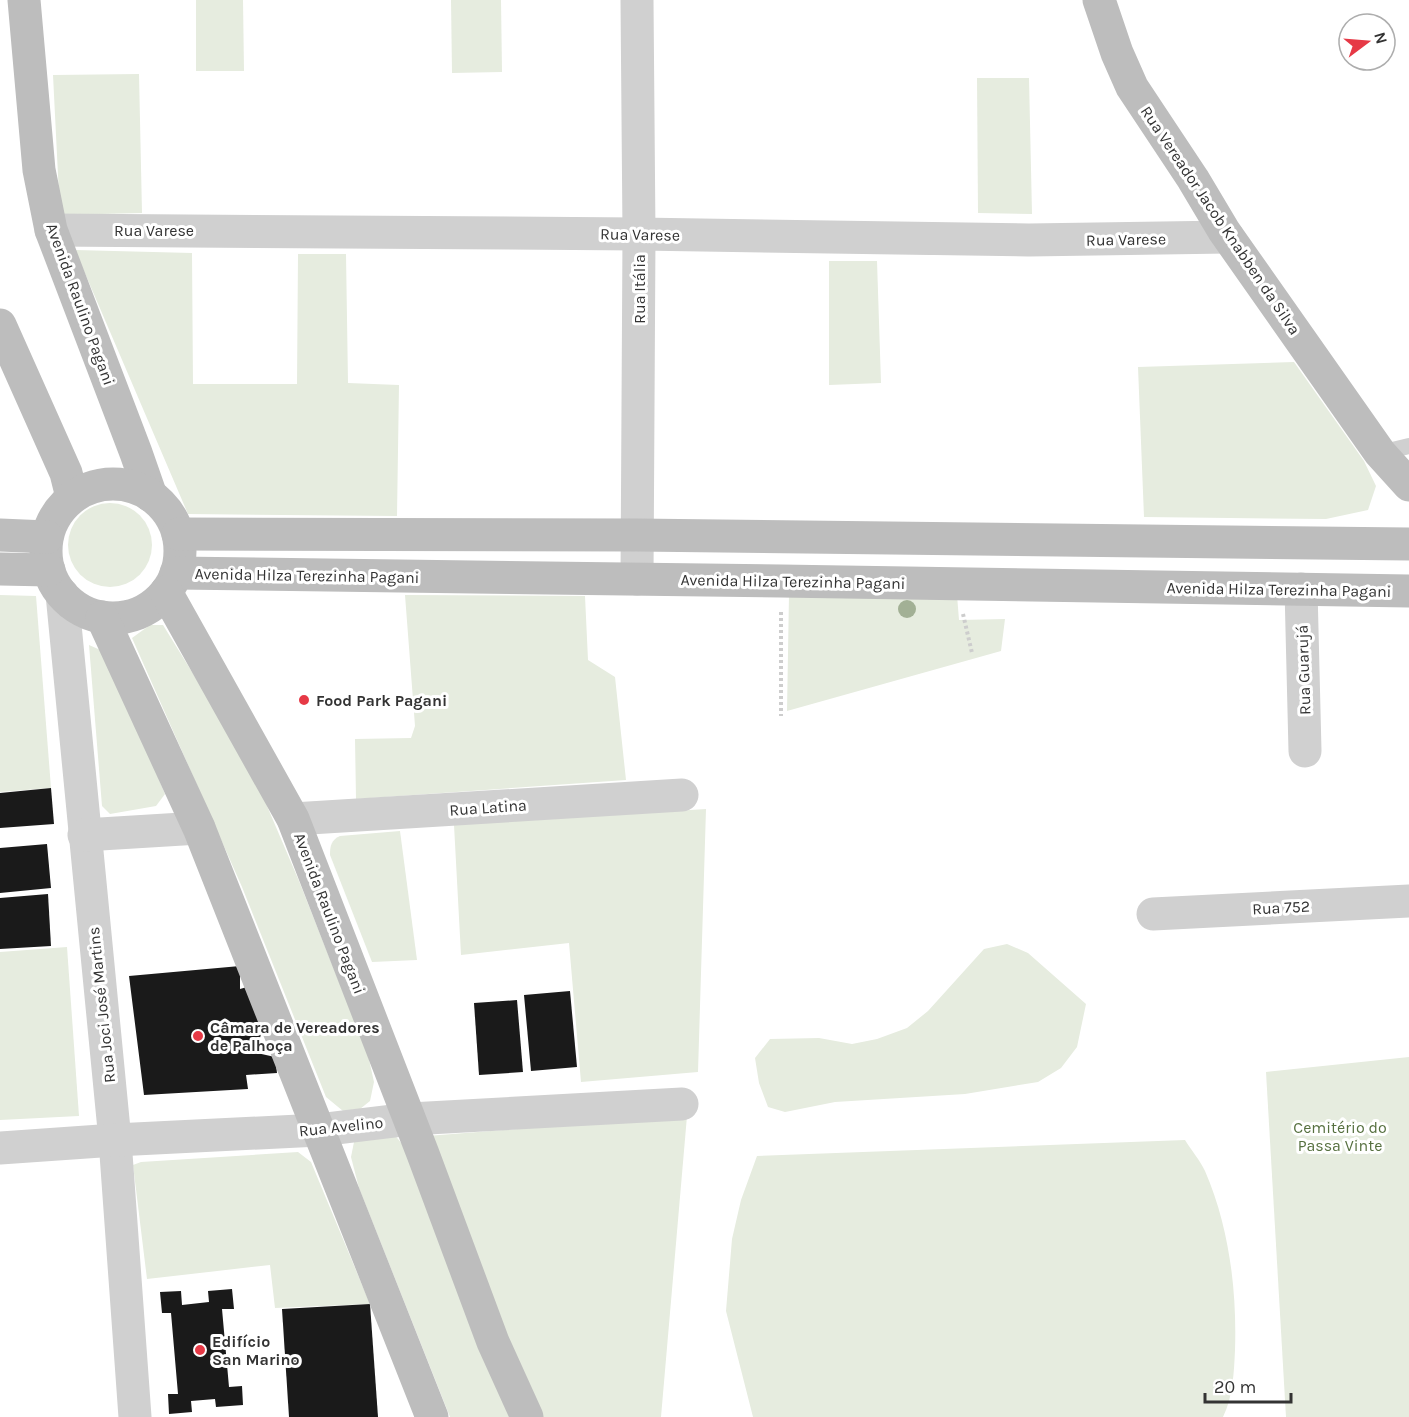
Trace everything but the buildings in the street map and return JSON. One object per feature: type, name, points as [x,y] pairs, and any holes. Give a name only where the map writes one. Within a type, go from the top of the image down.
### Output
[{"type":"main road","name":"Avenida Raulino Pagani","points":[[24,0],[38,159],[51,230],[151,496]]},
{"type":"main road","name":"Rua Vereador Jacob Knabben da Silva","points":[[1099,0],[1117,53],[1132,87],[1228,237],[1395,449],[1409,485]]},
{"type":"main road","points":[[0,325],[66,473],[72,497]]},
{"type":"main road","points":[[120,484],[136,488],[151,496],[173,521],[178,534],[180,554],[171,583],[150,607],[118,618],[87,612],[73,604],[56,582],[47,537],[60,509],[72,497],[87,489],[103,485],[120,484]]},
{"type":"main road","points":[[178,534],[637,535],[1409,544]]},
{"type":"main road","points":[[0,535],[47,537]]},
{"type":"main road","points":[[0,569],[56,582]]},
{"type":"main road","name":"Avenida Hilza Terezinha Pagani","points":[[171,583],[637,579],[1301,590],[1406,589]]},
{"type":"main road","name":"Avenida Raulino Pagani","points":[[171,583],[293,819],[410,1119],[493,1342],[527,1417]]},
{"type":"main road","points":[[102,616],[199,828],[432,1417]]},
{"type":"street","name":"Rua Itália","points":[[637,0],[639,234],[637,579]]},
{"type":"street","name":"Rua Varese","points":[[51,230],[639,234],[1029,240],[1228,237]]},
{"type":"street","name":"Rua Joci José Martins","points":[[56,582],[114,1140],[135,1417]]},
{"type":"street","name":"Rua Guarujá","points":[[1301,590],[1305,752]]},
{"type":"street","name":"Rua Latina","points":[[293,819],[682,795]]},
{"type":"street","points":[[84,835],[199,828]]},
{"type":"street","name":"Rua 752","points":[[1153,914],[1409,901]]},
{"type":"street","name":"Rua Avelino","points":[[0,1148],[319,1130],[410,1119],[682,1104]]},
{"type":"path","points":[[781,580],[781,716]]},
{"type":"path","points":[[962,584],[963,616],[972,653]]},
{"type":"green space","points":[[196,0],[243,0],[244,71],[196,71]]},
{"type":"green space","points":[[451,0],[501,0],[502,72],[452,73]]},
{"type":"green space","points":[[139,74],[142,213],[60,215],[53,75]]},
{"type":"green space","points":[[977,78],[1029,78],[1032,214],[978,213]]},
{"type":"green space","points":[[75,250],[192,253],[193,384],[297,384],[298,254],[346,254],[348,383],[399,385],[397,516],[188,514]]},
{"type":"green space","points":[[829,261],[877,261],[881,383],[829,385]]},
{"type":"green space","points":[[1294,362],[1364,461],[1376,486],[1368,510],[1326,519],[1144,517],[1138,367]]},
{"type":"green space","points":[[110,503],[126,506],[140,515],[149,529],[152,545],[149,561],[140,575],[126,584],[110,587],[94,584],[80,575],[71,561],[68,545],[71,529],[80,515],[94,506]]},
{"type":"green space","points":[[789,594],[957,595],[959,620],[1005,619],[1001,651],[787,711]]},
{"type":"green space","points":[[0,595],[36,596],[51,788],[0,792]]},
{"type":"green space","points":[[405,595],[585,596],[588,660],[615,677],[626,780],[356,799],[355,739],[411,738],[415,726]]},
{"type":"green space","points":[[150,625],[163,625],[250,766],[299,881],[368,1055],[374,1082],[370,1101],[360,1109],[343,1111],[326,1097],[242,887],[132,638]]},
{"type":"green space","points":[[89,645],[105,652],[165,794],[156,806],[110,814],[102,806]]},
{"type":"green space","points":[[706,809],[698,1072],[581,1082],[569,943],[461,955],[454,825]]},
{"type":"green space","points":[[400,831],[417,960],[372,962],[330,855],[331,846],[333,841],[340,836]]},
{"type":"green space","points":[[1007,944],[1028,953],[1086,1004],[1077,1047],[1061,1068],[1038,1082],[965,1094],[835,1102],[785,1112],[768,1107],[759,1083],[755,1058],[770,1039],[819,1038],[852,1044],[877,1039],[907,1028],[928,1011],[984,949]]},
{"type":"green space","points":[[67,947],[79,1116],[0,1120],[0,952]]},
{"type":"green space","name":"Cemitério do Passa Vinte","points":[[1409,1057],[1409,1417],[1286,1417],[1266,1072]]},
{"type":"green space","points":[[687,1116],[661,1417],[540,1417],[427,1136]]},
{"type":"green space","points":[[394,1134],[402,1144],[513,1417],[450,1417],[359,1188],[351,1157],[354,1142]]},
{"type":"green space","points":[[1185,1140],[1203,1167],[1213,1192],[1230,1259],[1235,1304],[1235,1350],[1231,1393],[1223,1417],[753,1417],[726,1311],[732,1239],[741,1200],[757,1156]]},
{"type":"green space","points":[[298,1152],[311,1162],[370,1304],[275,1308],[270,1265],[147,1279],[133,1165],[141,1162]]},
{"type":"place","name":"Food Park Pagani","points":[[304,700]]},
{"type":"place","name":"Câmara de Vereadores de Palhoça","points":[[198,1036]]},
{"type":"place","name":"Edifício San Marino","points":[[200,1350]]}]
